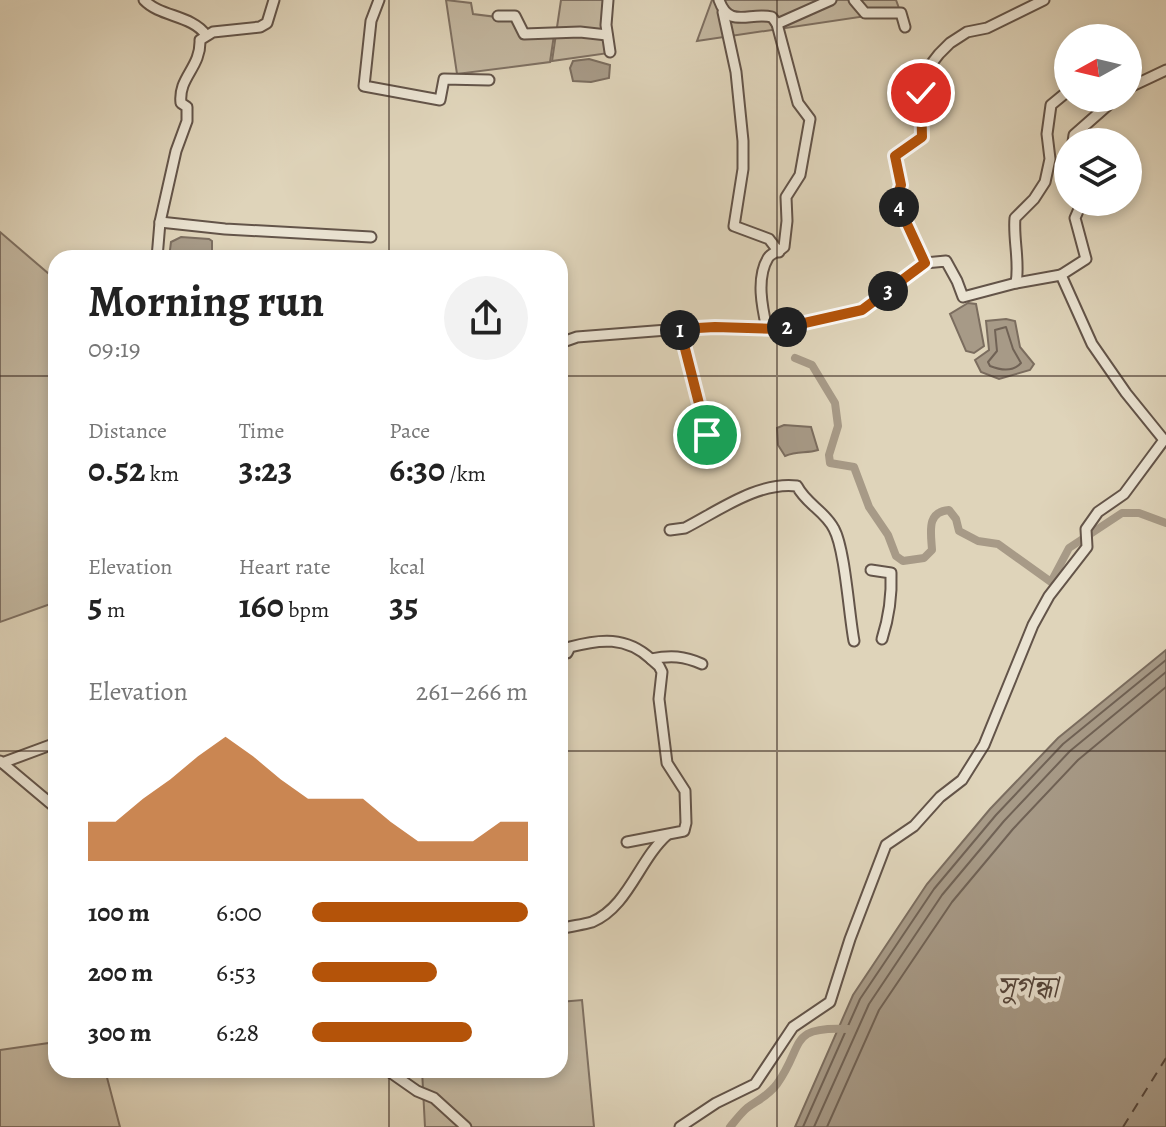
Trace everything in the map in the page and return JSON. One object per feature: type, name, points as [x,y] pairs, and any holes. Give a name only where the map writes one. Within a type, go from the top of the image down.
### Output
[{"type":"street","points":[[144,0],[151,6],[197,25],[206,35]]},
{"type":"street","points":[[158,250],[160,222],[176,151],[187,121],[187,107],[181,103],[182,84],[196,65],[200,40],[206,35],[260,27],[267,23],[274,0]]},
{"type":"street","points":[[379,0],[371,21],[364,86],[440,100],[444,79],[489,80]]},
{"type":"street","points":[[608,0],[610,52]]},
{"type":"street","points":[[719,0],[736,72],[743,141],[743,169],[734,226],[769,239],[779,252]]},
{"type":"street","points":[[777,24],[831,0]]},
{"type":"street","points":[[854,0],[865,13],[901,13],[905,27]]},
{"type":"street","points":[[925,263],[896,200],[901,185],[895,156],[922,137],[921,93],[932,63],[950,43],[967,32],[987,28],[1044,0]]},
{"type":"street","points":[[723,12],[736,17],[772,17],[777,24],[798,103],[810,119],[800,175],[786,197],[784,247],[768,258],[762,283],[762,310],[767,329]]},
{"type":"street","points":[[498,16],[515,16],[524,34],[580,32],[607,35]]},
{"type":"street","points":[[1142,81],[1166,70]]},
{"type":"street","points":[[1016,283],[1019,270],[1013,236],[1015,218],[1034,199],[1045,182],[1050,159],[1047,134],[1054,103]]},
{"type":"street","points":[[1082,128],[1100,112]]},
{"type":"street","points":[[568,340],[680,329],[767,329],[802,324],[862,310],[925,263],[946,261],[963,297],[1061,275],[1086,259],[1076,216]]},
{"type":"street","points":[[160,222],[371,237]]},
{"type":"street","points":[[680,1127],[716,1103],[755,1084],[793,1027],[830,1002],[886,845],[914,826],[940,797],[962,780],[984,745],[1033,625],[1049,596],[1087,547],[1086,529],[1098,512],[1124,494],[1164,440],[1092,344],[1061,275]]},
{"type":"street","points":[[680,329],[693,383],[703,409],[709,462]]},
{"type":"street","points":[[670,530],[685,528],[766,489],[784,484],[797,486],[804,499],[834,529],[854,641]]},
{"type":"street","points":[[871,570],[891,573],[890,606],[882,639]]},
{"type":"street","points":[[568,651],[570,647],[608,640],[639,648],[662,672],[659,699],[667,763],[685,791],[686,823],[684,831],[627,842]]},
{"type":"street","points":[[651,659],[668,655],[685,656],[702,664]]},
{"type":"street","points":[[1,762],[48,746]]},
{"type":"street","points":[[1,762],[48,801]]},
{"type":"street","points":[[568,927],[591,922],[605,914],[667,835]]},
{"type":"street","points":[[398,1078],[434,1098],[466,1127]]},
{"type":"shaded area","points":[[446,0],[471,3],[473,14],[513,19],[520,35],[554,35],[550,62],[457,74]]},
{"type":"shaded area","points":[[561,0],[606,0],[609,53],[552,61]]},
{"type":"shaded area","points":[[712,0],[896,0],[900,11],[697,41]]},
{"type":"shaded area","points":[[0,232],[48,273],[48,605],[0,622]]},
{"type":"shaded area","points":[[582,1000],[594,1127],[425,1127],[422,1078],[568,1078],[568,1001]]},
{"type":"shaded area","points":[[48,1043],[48,1078],[107,1078],[120,1127],[0,1127],[0,1050]]},
{"type":"water","points":[[589,59],[610,65],[609,78],[591,82],[573,81],[570,68],[573,61]]},
{"type":"water","points":[[181,237],[209,239],[212,250],[170,250],[171,242]]},
{"type":"water","points":[[968,303],[976,304],[984,346],[974,353],[966,351],[950,314]]},
{"type":"water","points":[[986,321],[1015,321],[1020,347],[1034,364],[1030,370],[999,379],[981,372],[975,360],[989,350]]},
{"type":"water","points":[[784,425],[811,427],[818,450],[785,456],[778,445],[777,428]]},
{"type":"water","name":"সুগন্ধা","points":[[1166,650],[1166,1127],[795,1127],[853,995],[927,884],[990,809],[1058,738]]},
{"type":"waterway","points":[[795,358],[812,365],[835,403],[838,426],[829,455],[830,463],[854,467],[869,507],[888,535],[896,556],[903,561],[924,558],[932,550],[933,519],[949,510],[956,519],[959,531],[978,541],[998,544],[1051,582],[1069,548],[1122,513],[1139,513],[1166,523]]},
{"type":"waterway","points":[[730,1127],[747,1108],[774,1088],[806,1035],[815,1031],[848,1029]]},
{"type":"ferry route","points":[[1123,1127],[1166,1058]]},
{"type":"route","points":[[707,435],[703,409],[693,383],[680,329],[778,329],[862,310],[925,263],[896,200],[901,185],[895,156],[922,137],[921,93]]}]
